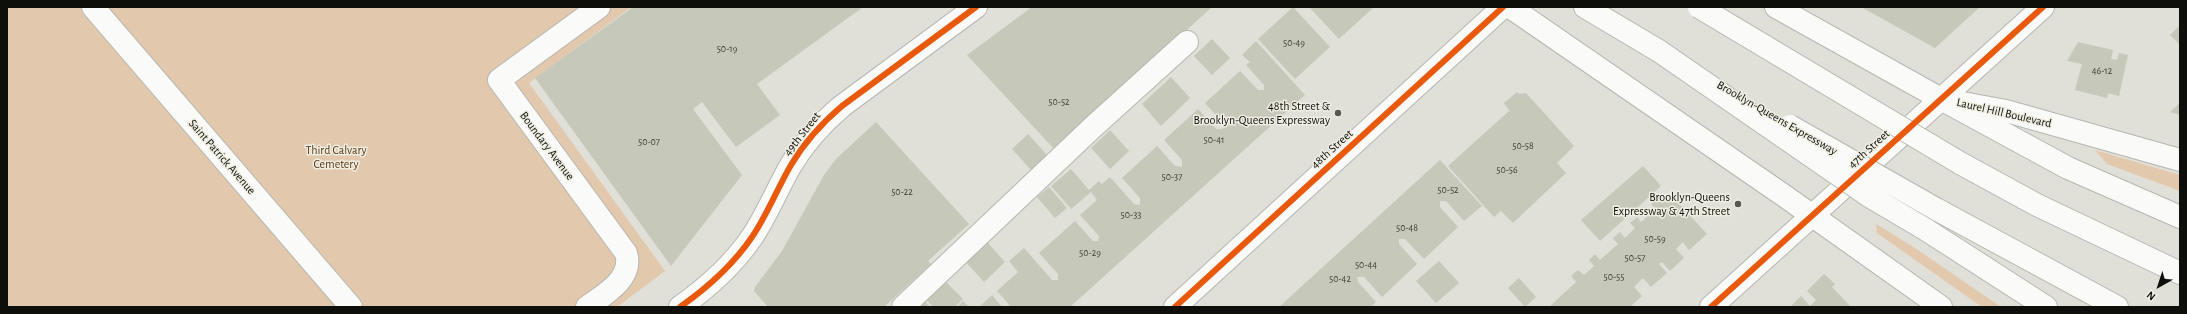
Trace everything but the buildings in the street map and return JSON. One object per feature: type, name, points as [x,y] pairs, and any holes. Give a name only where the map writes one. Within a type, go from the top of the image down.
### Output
[{"type":"main road","name":"Saint Patrick Avenue","points":[[93,7],[351,307]]},
{"type":"main road","name":"Boundary Avenue","points":[[587,307],[612,288],[624,274],[628,259],[626,253],[499,80],[599,7]]},
{"type":"main road","name":"49th Street","points":[[680,307],[726,268],[740,253],[762,222],[791,165],[803,147],[828,118],[976,7]]},
{"type":"main road","name":"48th Street","points":[[1175,307],[1503,7]]},
{"type":"main road","points":[[1510,7],[1812,215],[1941,307]]},
{"type":"main road","name":"Brooklyn-Queens Expressway","points":[[1586,7],[1659,52],[1936,209],[2117,307]]},
{"type":"main road","points":[[1699,7],[1960,163],[2044,208],[2180,273]]},
{"type":"main road","name":"Laurel Hill Boulevard","points":[[1776,7],[1941,99],[2006,111],[2180,160]]},
{"type":"main road","name":"47th Street","points":[[1711,307],[2042,7]]},
{"type":"main road","points":[[903,307],[1093,126],[1187,42]]},
{"type":"main road","points":[[1659,52],[1869,196],[1925,229],[2046,307]]},
{"type":"main road","points":[[1941,99],[2068,168],[2180,217]]},
{"type":"green space","name":"Third Calvary Cemetery","points":[[7,7],[631,7],[529,83],[665,271],[617,307],[7,307]]},
{"type":"green space","points":[[2095,150],[2180,175],[2180,191],[2107,164]]},
{"type":"green space","points":[[1876,224],[1915,248],[2001,307],[1982,307],[1877,233]]},
{"type":"cycle path","points":[[680,307],[719,275],[745,247],[762,220],[796,157],[827,119],[842,106],[976,7]]},
{"type":"cycle path","points":[[1175,307],[1503,7]]},
{"type":"cycle path","points":[[1711,307],[2043,7]]},
{"type":"place","name":"48th Street & Brooklyn-Queens Expressway","points":[[1338,113]]},
{"type":"place","name":"Brooklyn-Queens Expressway & 47th Street","points":[[1738,204]]}]
